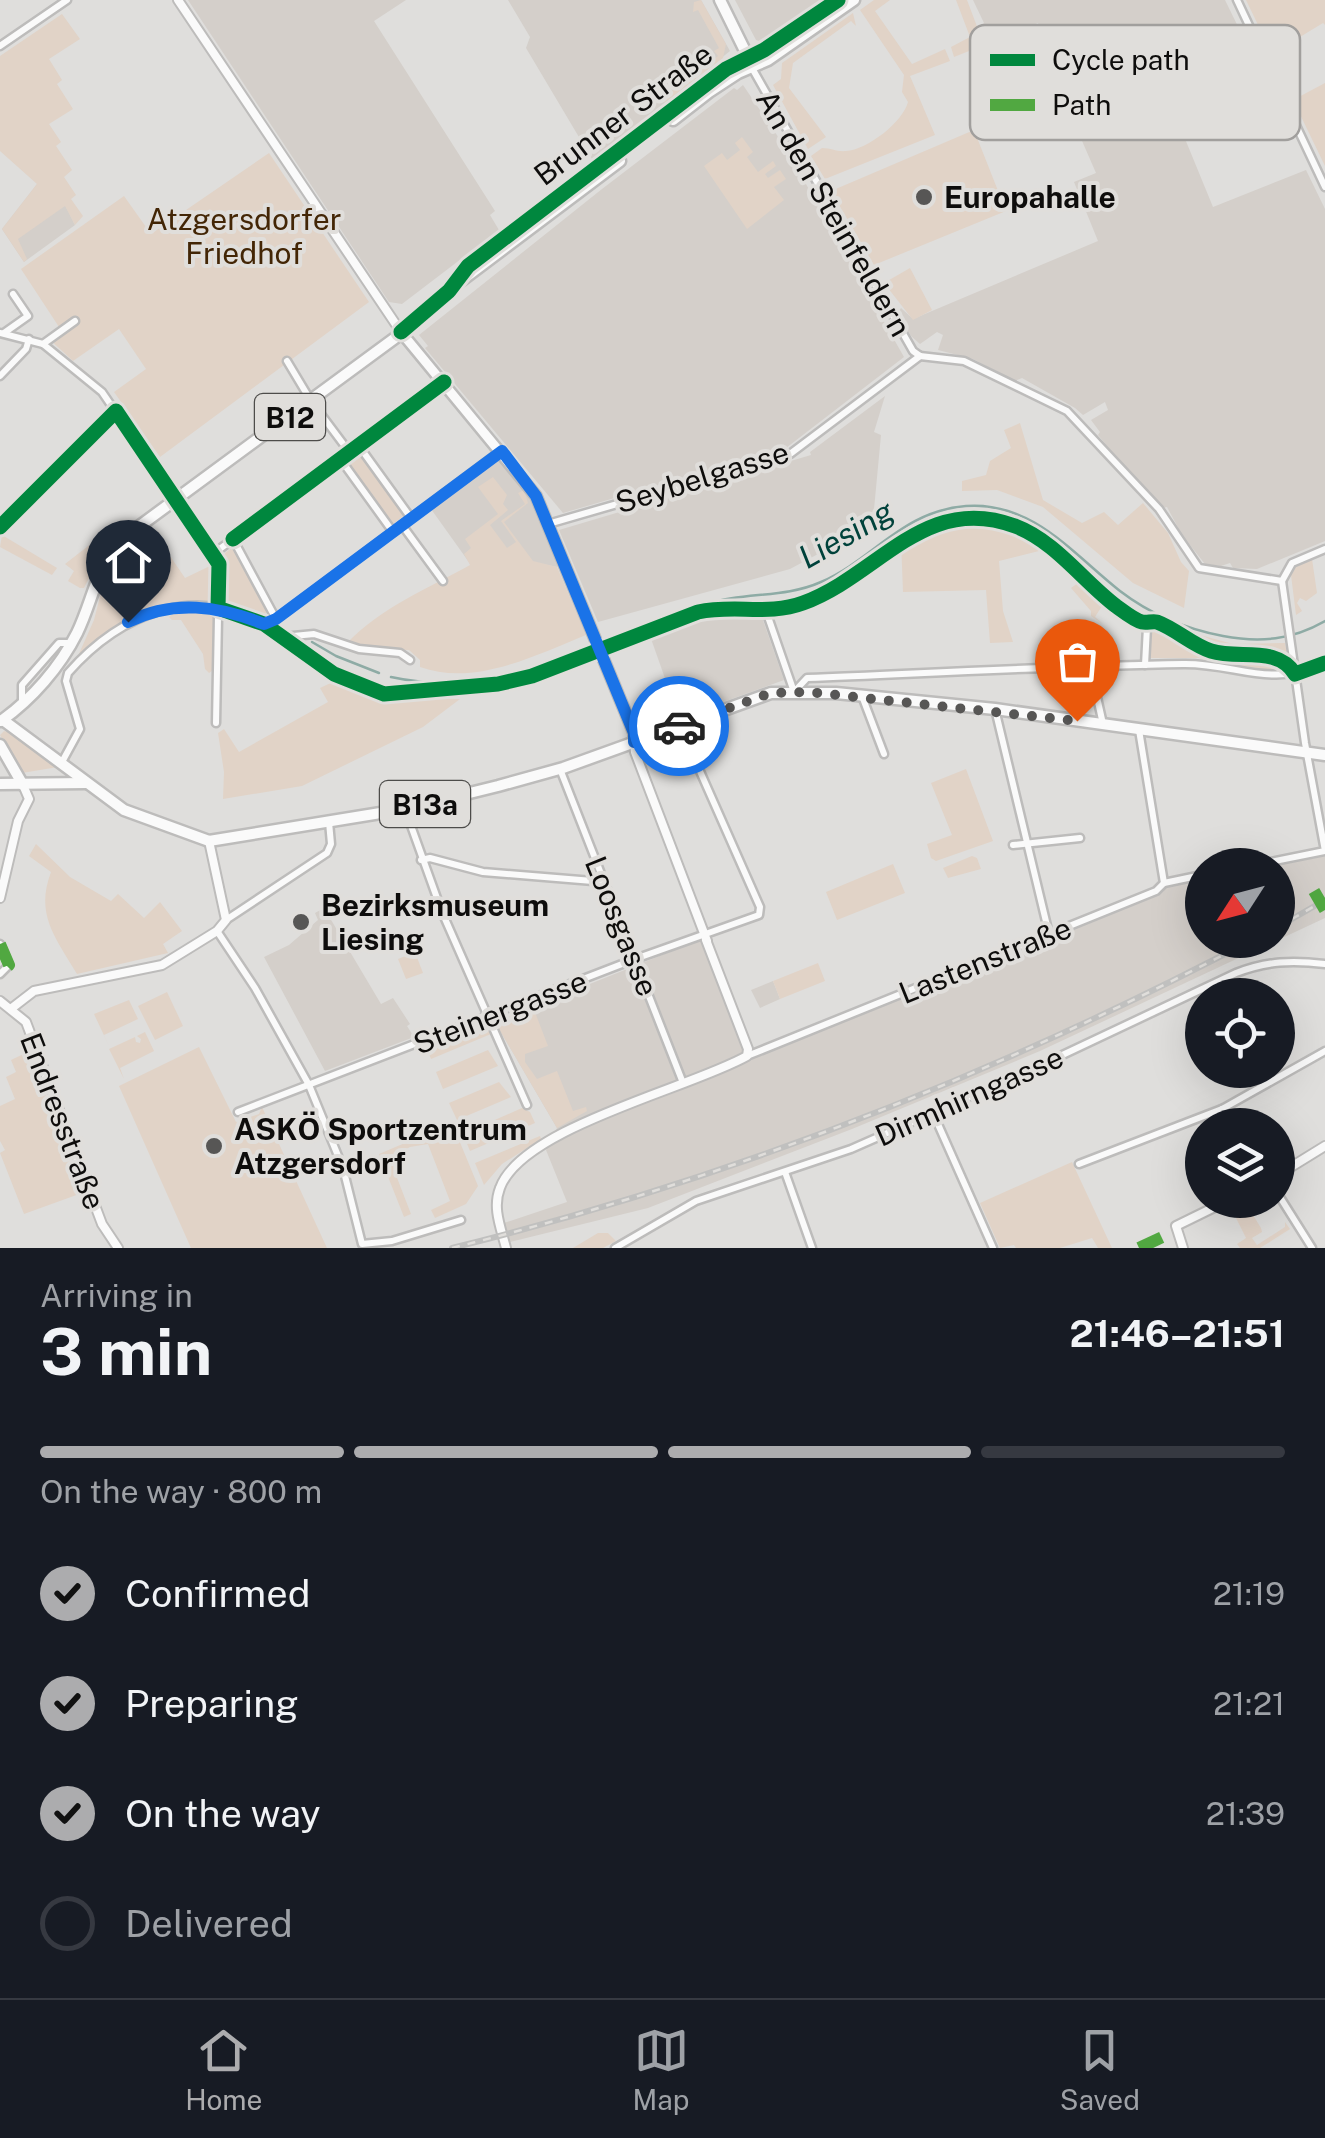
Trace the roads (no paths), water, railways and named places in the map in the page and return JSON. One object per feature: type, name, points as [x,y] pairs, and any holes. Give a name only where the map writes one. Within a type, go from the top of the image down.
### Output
[{"type":"main road","points":[[720,0],[750,62]]},
{"type":"main road","name":"Brunner Straße","points":[[1,720],[22,704],[58,664],[72,643],[109,553],[126,536],[312,401],[453,286],[838,0]]},
{"type":"main road","name":"Brunner Straße","points":[[750,62],[781,52],[854,0]]},
{"type":"main road","points":[[401,332],[536,496],[604,656],[634,742]]},
{"type":"main road","name":"B13a","points":[[86,783],[124,810],[209,841],[405,809],[560,769],[750,702],[794,692],[994,710],[1317,752]]},
{"type":"main road","points":[[1,720],[86,783]]},
{"type":"main road","points":[[0,745],[23,784]]},
{"type":"main road","points":[[64,764],[69,776],[64,782]]},
{"type":"main road","points":[[0,784],[86,783]]},
{"type":"street","points":[[0,46],[68,0]]},
{"type":"street","points":[[178,0],[401,332]]},
{"type":"street","points":[[1237,0],[1249,25]]},
{"type":"street","name":"An den Steinfeldern","points":[[750,62],[905,337],[920,356]]},
{"type":"street","points":[[1300,134],[1325,187]]},
{"type":"street","points":[[2,333],[28,316],[13,294]]},
{"type":"street","points":[[43,344],[74,321]]},
{"type":"street","points":[[2,333],[43,344],[102,392],[219,564],[216,723]]},
{"type":"street","points":[[0,376],[26,349],[29,339]]},
{"type":"street","points":[[920,356],[964,361],[1067,411],[1159,509],[1199,568],[1282,582]]},
{"type":"street","name":"Seybelgasse","points":[[548,524],[790,454],[920,356]]},
{"type":"street","points":[[287,361],[350,453]]},
{"type":"street","points":[[213,554],[444,382]]},
{"type":"street","points":[[0,528],[116,412]]},
{"type":"street","points":[[359,446],[411,518]]},
{"type":"street","points":[[264,624],[276,619],[502,451]]},
{"type":"street","points":[[341,460],[393,532]]},
{"type":"street","points":[[402,525],[443,580]]},
{"type":"street","points":[[233,540],[276,619]]},
{"type":"street","points":[[1295,857],[1325,851],[1317,752],[1295,674],[1282,582],[1292,563],[1325,549]]},
{"type":"street","points":[[1068,565],[1148,627],[1145,665]]},
{"type":"street","points":[[64,764],[80,729],[66,677],[109,634],[140,616],[181,606],[218,608],[264,624],[344,679]]},
{"type":"street","points":[[766,611],[794,692],[807,678],[1189,664],[1258,676],[1295,674],[1325,663]]},
{"type":"street","points":[[281,637],[314,634],[359,649],[400,653],[410,660]]},
{"type":"street","points":[[1090,666],[1104,724]]},
{"type":"street","points":[[862,696],[884,754]]},
{"type":"street","points":[[994,710],[1049,934]]},
{"type":"street","name":"Steinergasse","points":[[238,1112],[761,913],[680,726]]},
{"type":"street","points":[[1139,728],[1164,883]]},
{"type":"street","points":[[634,742],[634,752],[748,1046],[747,1056]]},
{"type":"street","name":"Loosgasse","points":[[560,769],[683,1083]]},
{"type":"street","points":[[0,898],[18,821],[29,799],[23,784]]},
{"type":"street","points":[[405,809],[421,860],[527,1105]]},
{"type":"street","points":[[12,1008],[34,991],[162,964],[217,931],[226,920],[326,854],[332,844],[329,822]]},
{"type":"street","points":[[1013,845],[1080,838]]},
{"type":"street","points":[[209,841],[226,920]]},
{"type":"street","points":[[421,860],[430,858],[483,872],[605,882]]},
{"type":"street","name":"Lastenstraße","points":[[506,1246],[496,1206],[500,1185],[523,1160],[578,1125],[1156,891],[1164,883],[1185,879]]},
{"type":"street","points":[[217,931],[255,988],[309,1085],[342,1168],[362,1244],[392,1241],[461,1220]]},
{"type":"street","points":[[0,944],[10,965],[0,974]]},
{"type":"street","name":"Dirmhirngasse","points":[[616,1248],[696,1201],[851,1149],[1236,973],[1264,962],[1296,960],[1325,964]]},
{"type":"street","name":"Endresstraße","points":[[0,1001],[24,1019],[30,1031],[102,1224],[118,1248]]},
{"type":"street","points":[[1224,1108],[1325,1051]]},
{"type":"street","points":[[934,1113],[994,1248]]},
{"type":"street","points":[[1079,1164],[1185,1123]]},
{"type":"street","points":[[1295,1165],[1325,1146]]},
{"type":"street","points":[[785,1172],[812,1248]]},
{"type":"street","points":[[1184,1248],[1175,1231],[1191,1218]]},
{"type":"street","points":[[1293,1218],[1312,1248]]},
{"type":"street","points":[[634,1237],[641,1248]]},
{"type":"waterway","name":"Liesing","points":[[391,677],[434,683],[515,674],[710,603],[821,582],[906,526],[944,510],[966,506],[990,507],[1031,521],[1132,599],[1156,614],[1196,629],[1263,639],[1288,636],[1325,621]]},
{"type":"waterway","name":"Liesing","points":[[312,642],[379,673]]},
{"type":"railway","points":[[1295,917],[1325,900]]},
{"type":"railway","points":[[452,1248],[659,1189],[861,1118],[1059,1035],[1217,958]]},
{"type":"place","name":"Europahalle","points":[[924,197]]},
{"type":"place","name":"Bezirksmuseum Liesing","points":[[301,922]]},
{"type":"place","name":"ASKÖ Sportzentrum Atzgersdorf","points":[[214,1146]]},
{"type":"park label","name":"Atzgersdorfer Friedhof","points":[[244,236]]}]
